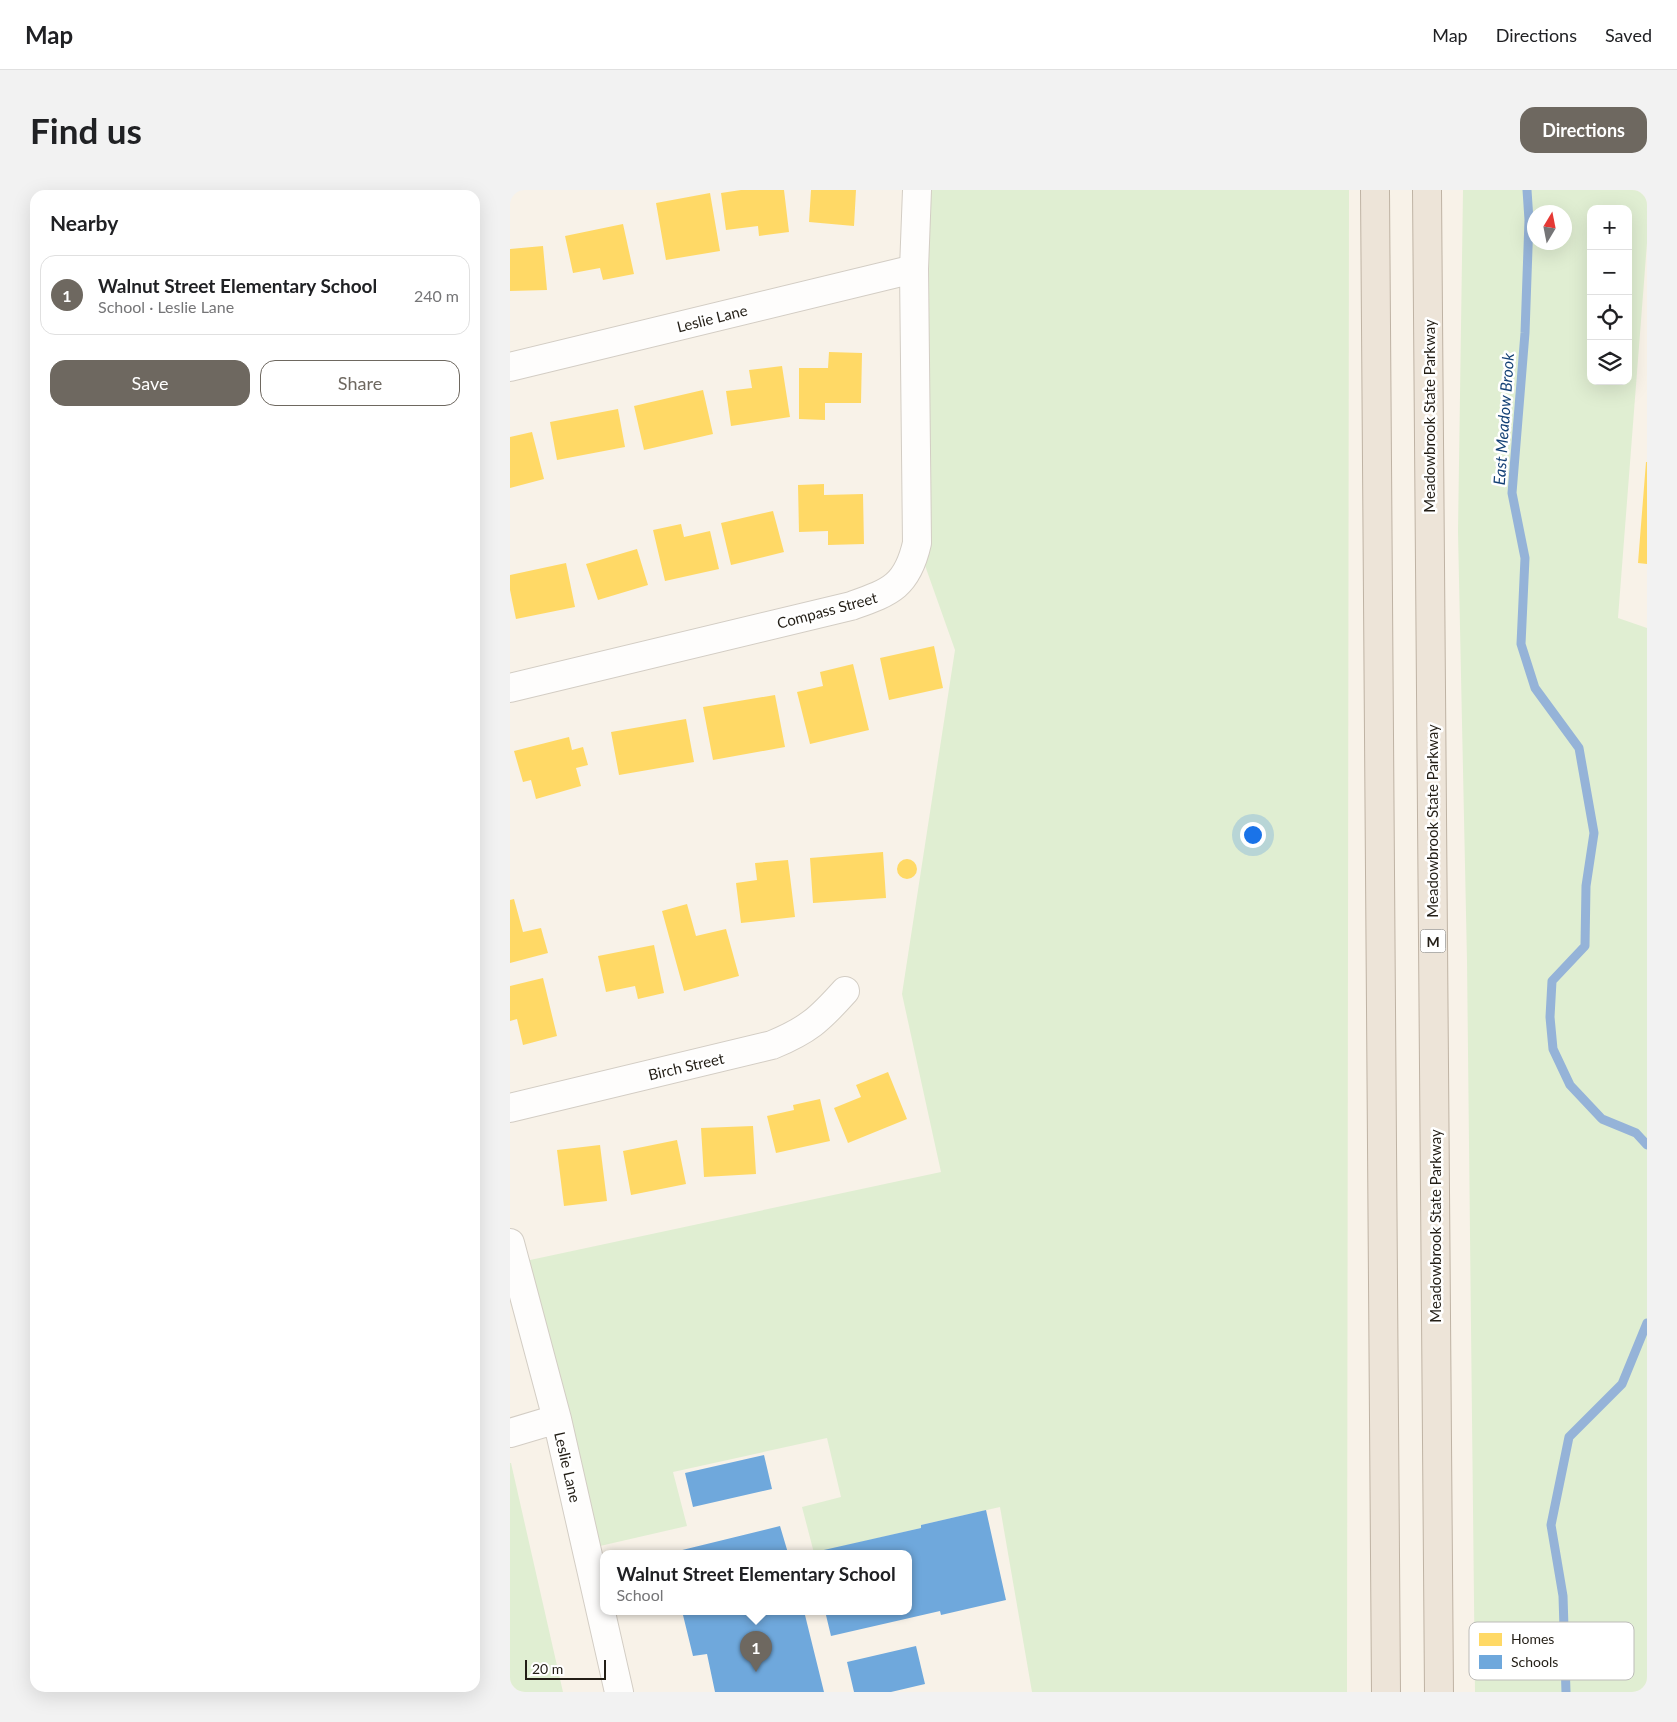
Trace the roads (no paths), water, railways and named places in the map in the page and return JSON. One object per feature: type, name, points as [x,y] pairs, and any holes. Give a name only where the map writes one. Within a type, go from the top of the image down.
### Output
[{"type":"highway","points":[[1376,190],[1386,1692]]},
{"type":"highway","name":"Meadowbrook State Parkway","points":[[1427,190],[1439,1692]]},
{"type":"street","name":"Compass Street","points":[[510,688],[850,606],[884,594],[897,585],[912,565],[917,543],[914,269],[917,190]]},
{"type":"street","name":"Leslie Lane","points":[[510,367],[914,269]]},
{"type":"street","name":"Birch Street","points":[[510,1108],[772,1045],[802,1032],[825,1014],[845,992]]},
{"type":"street","name":"Leslie Lane","points":[[510,1243],[558,1419],[600,1607]]},
{"type":"street","points":[[510,1434],[558,1419]]},
{"type":"street","name":"Leslie Lane","points":[[602,1615],[619,1692]]},
{"type":"waterway","name":"East Meadow Brook","points":[[1527,190],[1529,220],[1525,333],[1512,493],[1525,558],[1521,644],[1535,688],[1579,748],[1594,833],[1586,886],[1585,946],[1552,981],[1550,1017],[1553,1049],[1570,1085],[1602,1119],[1636,1133],[1647,1145]]},
{"type":"waterway","name":"East Meadow Brook","points":[[1564,1622],[1563,1596],[1551,1525],[1569,1437],[1622,1384],[1647,1323]]},
{"type":"waterway","name":"East Meadow Brook","points":[[1566,1680],[1566,1692]]},
{"type":"place","name":"Walnut Street Elementary School","points":[[756,1672]]}]
